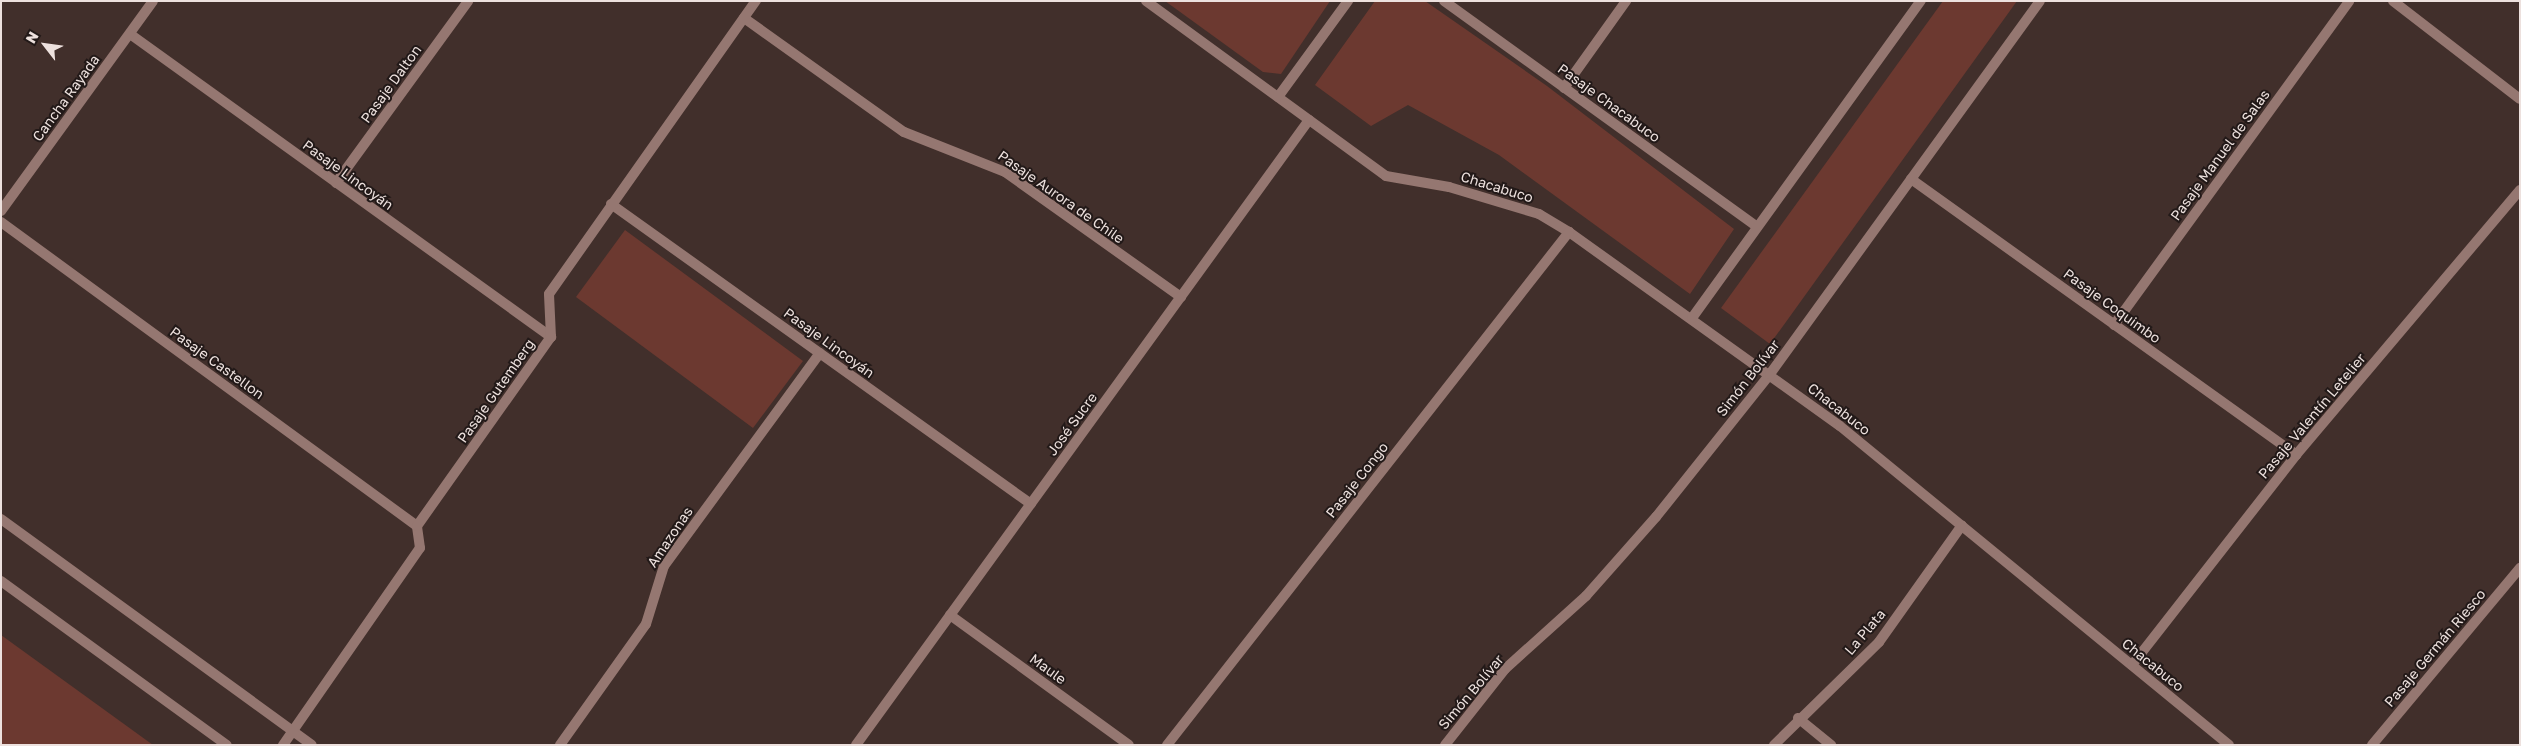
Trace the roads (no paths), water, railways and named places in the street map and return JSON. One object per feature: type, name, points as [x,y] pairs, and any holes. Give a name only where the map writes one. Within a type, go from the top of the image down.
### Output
[{"type":"street","name":"Cancha Rayada","points":[[1,212],[152,1]]},
{"type":"street","name":"Pasaje Dalton","points":[[336,183],[468,1]]},
{"type":"street","name":"Pasaje Gutemberg","points":[[417,526],[551,337],[549,294],[756,1]]},
{"type":"street","points":[[1146,1],[1309,120]]},
{"type":"street","points":[[1278,97],[1348,1]]},
{"type":"street","name":"Pasaje Chacabuco","points":[[1444,1],[1757,228]]},
{"type":"street","points":[[1564,88],[1626,1]]},
{"type":"street","points":[[1692,318],[1921,1]]},
{"type":"street","name":"Simón Bolívar","points":[[1445,745],[1506,669],[1586,596],[1637,539],[1770,374],[2040,1]]},
{"type":"street","name":"Pasaje Manuel de Salas","points":[[2114,325],[2349,1]]},
{"type":"street","points":[[2393,1],[2520,99]]},
{"type":"street","name":"Pasaje Aurora de Chile","points":[[744,18],[904,132],[977,157],[1005,172],[1181,298]]},
{"type":"street","name":"Pasaje Lincoyán","points":[[130,34],[551,337]]},
{"type":"street","name":"José Sucre","points":[[856,745],[1309,120]]},
{"type":"street","name":"Chacabuco","points":[[1309,120],[1386,176],[1449,187],[1539,214],[1569,232],[1770,374],[1962,525],[2229,745]]},
{"type":"street","name":"Pasaje Coquimbo","points":[[1912,179],[2296,455]]},
{"type":"street","name":"Pasaje Valentín Letelier","points":[[2132,665],[2296,455],[2520,190]]},
{"type":"street","name":"Pasaje Lincoyán","points":[[611,204],[1031,504]]},
{"type":"street","name":"Pasaje Castellon","points":[[1,222],[417,526]]},
{"type":"street","name":"Pasaje Congo","points":[[1166,745],[1569,232]]},
{"type":"street","name":"Amazonas","points":[[560,745],[646,624],[664,566],[820,353]]},
{"type":"street","points":[[1,519],[312,745]]},
{"type":"street","name":"La Plata","points":[[1774,745],[1798,718],[1878,642],[1962,525]]},
{"type":"street","points":[[283,745],[420,548],[417,526]]},
{"type":"street","name":"Pasaje Germán Riesco","points":[[2372,745],[2520,568]]},
{"type":"street","points":[[1,582],[227,745]]},
{"type":"street","name":"Maule","points":[[950,615],[1128,745]]},
{"type":"street","points":[[1798,718],[1831,745]]}]
